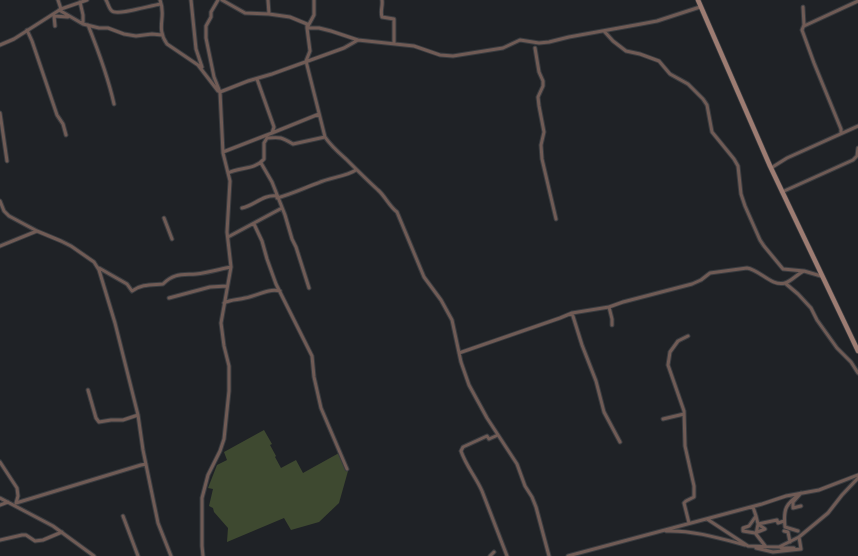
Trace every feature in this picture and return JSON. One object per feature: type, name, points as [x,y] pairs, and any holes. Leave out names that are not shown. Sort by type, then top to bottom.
[{"type":"street","points":[[58,0],[60,9],[70,17],[83,24],[99,28],[108,28],[124,34],[136,36],[152,34],[162,35]]},
{"type":"street","points":[[0,45],[14,39],[54,15],[60,9],[88,0]]},
{"type":"street","points":[[106,0],[111,11],[116,13],[128,12],[161,4]]},
{"type":"street","points":[[160,0],[162,15],[160,26],[162,35],[167,44],[198,65],[220,92]]},
{"type":"street","points":[[191,0],[196,49],[203,70]]},
{"type":"street","points":[[203,556],[202,498],[208,475],[220,451],[224,439],[229,391],[229,366],[221,326],[231,267],[228,237],[230,185],[223,152],[220,92],[214,77],[206,38],[206,26],[211,17],[211,12],[218,0]]},
{"type":"street","points":[[222,0],[245,13],[269,14],[296,18],[307,24],[310,51],[306,61],[325,137],[336,152],[380,191],[396,212],[424,277],[441,300],[452,320],[468,385],[487,418],[517,464],[525,486],[532,497],[536,506],[549,556]]},
{"type":"street","points":[[268,0],[269,14]]},
{"type":"street","points":[[307,28],[314,15],[314,0]]},
{"type":"street","points":[[382,0],[383,6],[380,12],[382,17],[394,20],[394,44]]},
{"type":"street","points":[[698,0],[771,168],[821,276],[858,351]]},
{"type":"street","points":[[80,2],[83,15],[83,24]]},
{"type":"street","points":[[804,26],[858,2]]},
{"type":"street","points":[[307,28],[319,28],[358,40],[414,46],[440,55],[453,56],[503,48],[520,40],[542,42],[657,21],[700,7]]},
{"type":"street","points":[[803,7],[804,26],[802,30],[841,129],[841,133]]},
{"type":"street","points":[[54,15],[70,17]]},
{"type":"street","points":[[54,15],[55,26]]},
{"type":"street","points":[[88,25],[95,42],[114,104]]},
{"type":"street","points":[[27,30],[57,115],[63,124],[66,136]]},
{"type":"street","points":[[604,31],[626,52],[640,54],[659,61],[670,74],[688,84],[703,99],[707,105],[713,134],[738,166],[741,194],[760,240],[783,269],[804,271],[821,276]]},
{"type":"street","points":[[220,92],[344,48],[358,40]]},
{"type":"street","points":[[535,48],[539,72],[543,81],[543,86],[538,97],[544,132],[542,159],[556,219]]},
{"type":"street","points":[[257,79],[274,127],[272,133]]},
{"type":"street","points":[[0,113],[7,162]]},
{"type":"street","points":[[223,152],[319,114]]},
{"type":"street","points":[[771,168],[787,158],[858,126]]},
{"type":"street","points":[[228,173],[236,169],[254,166],[261,163],[264,159],[264,146],[267,138],[286,139],[293,144],[325,137]]},
{"type":"street","points":[[782,192],[853,160],[857,156],[858,148]]},
{"type":"street","points":[[261,163],[272,182],[282,208],[309,288]]},
{"type":"street","points":[[242,208],[272,195],[277,197],[298,192],[319,182],[346,175],[356,170]]},
{"type":"street","points":[[0,201],[4,210],[9,216],[71,246],[94,262],[102,271],[127,284],[132,292],[138,287],[163,284],[169,278],[184,273],[196,274],[231,267]]},
{"type":"street","points":[[228,237],[282,208]]},
{"type":"street","points":[[164,218],[172,239]]},
{"type":"street","points":[[254,224],[262,241],[267,259],[280,291],[312,356],[314,377],[321,408],[347,469]]},
{"type":"street","points":[[0,246],[36,230]]},
{"type":"street","points":[[97,266],[116,323],[138,415],[158,523],[171,556]]},
{"type":"street","points":[[459,353],[560,318],[572,312],[609,307],[692,284],[701,280],[711,272],[748,268],[753,269],[776,283],[785,283],[804,271]]},
{"type":"street","points":[[785,283],[811,308],[817,320],[837,348],[851,362],[858,374]]},
{"type":"street","points":[[169,298],[210,287],[227,286]]},
{"type":"street","points":[[224,303],[272,290],[280,291]]},
{"type":"street","points":[[609,307],[612,325]]},
{"type":"street","points":[[572,312],[582,345],[596,380],[604,412],[620,442]]},
{"type":"street","points":[[688,336],[678,341],[670,352],[668,365],[684,414],[685,446],[695,488],[694,497],[684,503],[689,523]]},
{"type":"street","points":[[88,390],[96,418],[99,422],[123,420],[138,415]]},
{"type":"street","points":[[663,419],[684,414]]},
{"type":"street","points":[[498,435],[490,439],[487,436],[463,447],[461,451],[472,474],[478,481],[507,556]]},
{"type":"street","points":[[0,462],[17,488],[18,496],[15,504]]},
{"type":"street","points":[[15,504],[146,464]]},
{"type":"street","points":[[568,556],[753,507],[780,498],[819,490],[858,477]]},
{"type":"street","points":[[779,547],[799,537],[828,513],[858,477]]},
{"type":"street","points":[[801,493],[793,502],[792,508],[801,506]]},
{"type":"street","points":[[798,531],[785,528],[784,510],[789,502],[801,493]]},
{"type":"street","points":[[0,498],[15,504],[62,532],[94,556]]},
{"type":"street","points":[[0,505],[8,502]]},
{"type":"street","points":[[753,507],[758,524],[756,534],[766,547]]},
{"type":"street","points":[[123,516],[138,556]]},
{"type":"street","points":[[756,516],[749,526],[744,528],[743,531],[756,533],[765,529],[758,524]]},
{"type":"street","points":[[707,519],[748,546],[801,549]]},
{"type":"street","points":[[758,524],[777,520],[778,523],[784,520]]},
{"type":"street","points":[[660,531],[677,530],[773,552],[801,549]]},
{"type":"street","points":[[784,531],[788,532],[790,542]]},
{"type":"street","points":[[0,540],[26,535],[35,541],[43,540],[62,532]]},
{"type":"street","points":[[799,537],[801,549]]},
{"type":"street","points":[[490,556],[494,552]]},
{"type":"green space","points":[[264,430],[272,444],[270,445],[281,468],[296,460],[303,473],[339,453],[348,471],[339,503],[319,522],[291,530],[284,518],[227,542],[228,528],[214,512],[213,508],[209,506],[213,489],[208,488],[217,465],[227,460],[224,452]]}]
